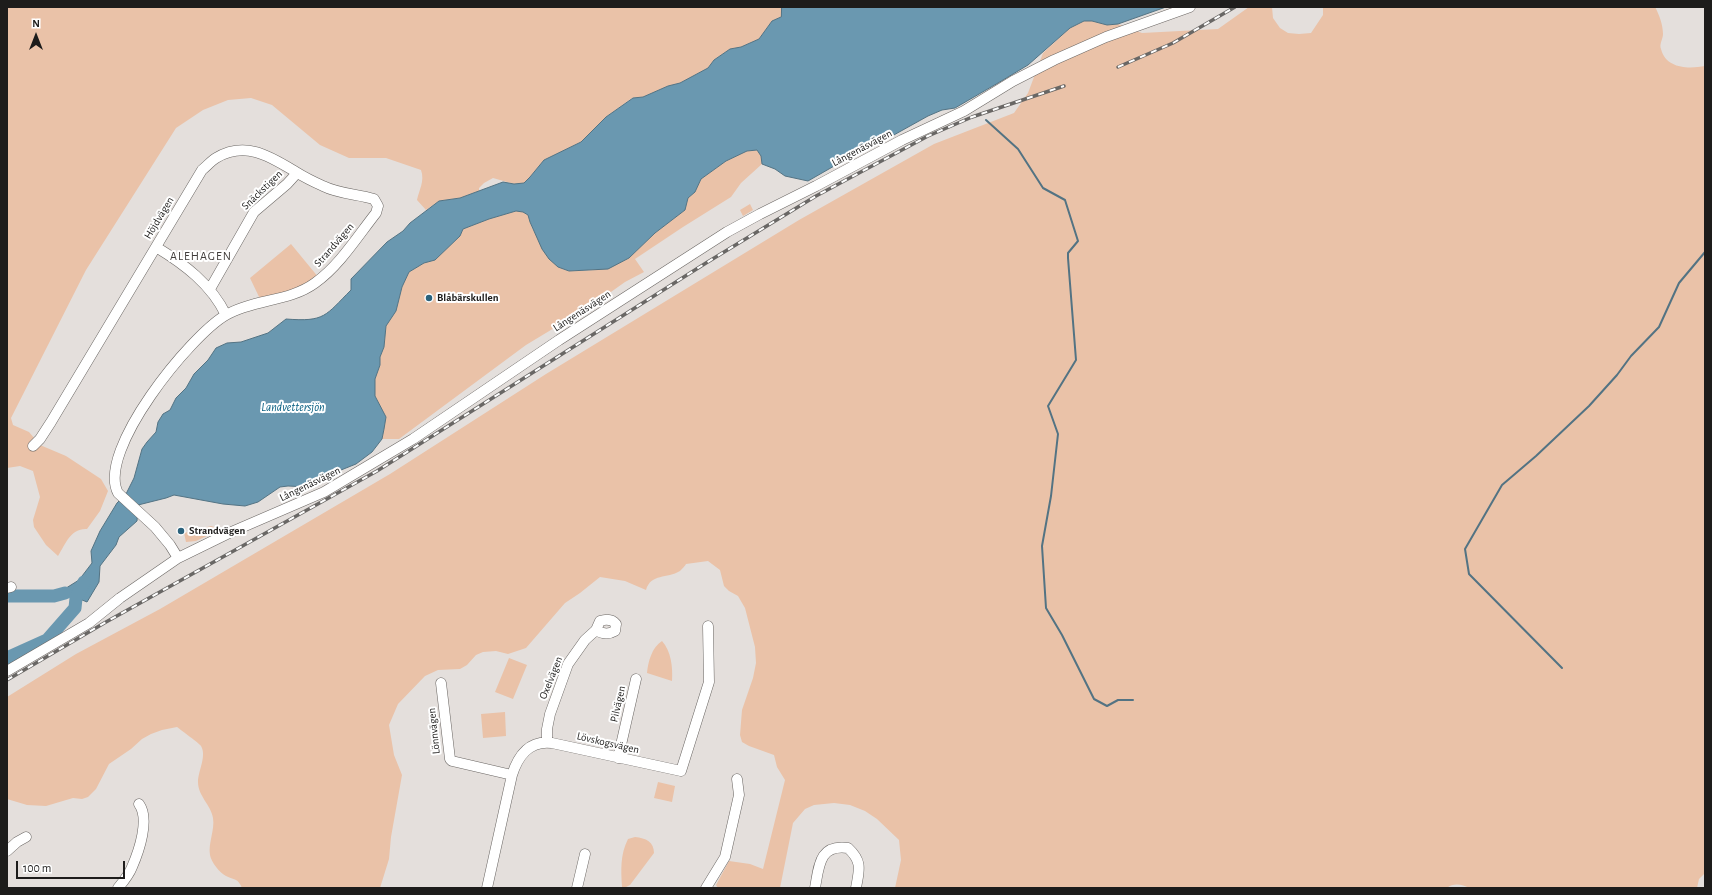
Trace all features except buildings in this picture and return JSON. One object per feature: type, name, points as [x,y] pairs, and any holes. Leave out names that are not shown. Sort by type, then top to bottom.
[{"type":"street","name":"Långenäsvägen","points":[[7,671],[89,623],[126,593],[178,558],[301,503],[346,479],[413,439],[528,360],[727,232],[902,140],[964,111],[1013,81],[1054,60],[1106,37],[1190,7]]},
{"type":"street","name":"Höjdvägen","points":[[33,446],[40,439],[51,422],[202,170],[216,158],[232,153],[250,150],[267,155],[297,173],[331,189],[374,199],[378,206]]},
{"type":"street","name":"Snäckstigen","points":[[210,289],[254,212],[287,184],[297,173]]},
{"type":"street","name":"Strandvägen","points":[[178,558],[165,538],[122,497],[115,487],[114,481],[117,460],[134,422],[177,360],[205,331],[226,315],[240,309],[289,295],[313,284],[335,265],[376,213],[378,206]]},
{"type":"street","points":[[156,246],[173,257],[210,289],[220,301],[226,315]]},
{"type":"street","name":"Lövskogsvägen","points":[[547,742],[681,772],[709,682],[708,626]]},
{"type":"street","name":"Oxelvägen","points":[[547,742],[546,729],[550,714],[568,664],[585,640],[596,630]]},
{"type":"street","name":"Pilvägen","points":[[618,758],[636,678]]},
{"type":"street","name":"Lönnvägen","points":[[442,683],[450,759],[452,761],[512,775]]},
{"type":"street","points":[[487,888],[516,761],[522,754],[535,745],[547,742]]},
{"type":"street","points":[[706,888],[725,857],[739,795],[737,779]]},
{"type":"street","points":[[118,888],[132,868],[142,832],[144,813],[139,804]]},
{"type":"street","points":[[7,851],[17,842],[26,838]]},
{"type":"street","points":[[815,888],[822,858],[830,849],[841,847],[848,848],[858,859],[859,869],[856,888]]},
{"type":"street","points":[[577,888],[585,854]]},
{"type":"shaded area","points":[[7,7],[782,7],[781,17],[772,21],[759,39],[741,47],[730,49],[714,60],[708,68],[680,83],[668,86],[643,97],[632,98],[606,117],[581,142],[544,160],[524,183],[514,184],[493,178],[484,183],[479,188],[479,191],[460,198],[439,201],[426,210],[417,200],[422,182],[421,170],[386,158],[349,158],[320,145],[272,105],[251,98],[228,100],[203,110],[176,128],[86,270],[11,418],[13,425],[29,432],[40,445],[66,456],[101,479],[108,491],[100,511],[87,529],[81,529],[73,534],[66,541],[58,556],[46,545],[34,527],[33,520],[40,497],[33,471],[20,466],[7,468]]},
{"type":"shaded area","points":[[1249,7],[1272,7],[1273,18],[1280,28],[1288,33],[1299,34],[1311,33],[1323,15],[1323,7],[1655,7],[1663,31],[1661,47],[1664,56],[1668,61],[1685,67],[1705,66],[1705,873],[1699,879],[1697,888],[1469,888],[1452,885],[1447,888],[895,888],[901,860],[899,840],[877,819],[865,811],[850,805],[834,803],[814,805],[805,809],[793,823],[780,888],[718,888],[716,885],[729,861],[750,864],[763,869],[785,780],[777,767],[774,755],[742,742],[740,735],[742,710],[753,678],[756,663],[755,647],[745,608],[738,596],[724,586],[720,570],[708,561],[686,564],[680,571],[652,581],[646,590],[625,581],[600,577],[565,603],[526,648],[508,654],[496,651],[483,652],[476,655],[467,665],[460,669],[438,670],[425,676],[398,704],[389,725],[394,755],[402,775],[391,837],[389,859],[380,888],[242,888],[236,880],[224,875],[214,864],[210,855],[213,818],[210,809],[200,792],[198,782],[203,759],[203,750],[200,744],[177,727],[151,734],[109,764],[96,789],[88,797],[82,799],[73,798],[46,806],[27,805],[7,799],[7,697],[76,654],[160,609],[390,474],[546,374],[799,220],[934,144],[1014,113],[1028,93],[1043,53],[1070,28],[1084,21],[1092,21],[1107,25],[1118,24],[1142,33],[1218,29]]},
{"type":"shaded area","points":[[757,150],[761,156],[762,164],[741,183],[731,197],[635,259],[644,272],[625,282],[594,304],[526,345],[399,439],[382,439],[386,417],[375,396],[375,379],[384,347],[386,326],[396,311],[402,287],[409,272],[424,263],[435,259],[460,236],[463,229],[489,219],[516,211],[523,211],[528,215],[532,228],[558,267],[569,271],[593,270],[629,258],[655,233],[685,210],[688,198],[695,192],[701,179],[726,161],[747,151]]},
{"type":"shaded area","points":[[750,204],[753,210],[743,216],[740,210]]},
{"type":"shaded area","points":[[291,244],[319,278],[299,291],[261,301],[250,278]]},
{"type":"shaded area","points":[[211,526],[220,530],[196,541],[186,542],[184,533]]},
{"type":"shaded area","points":[[662,641],[668,650],[671,660],[672,681],[647,673],[648,664],[653,651]]},
{"type":"shaded area","points":[[509,658],[527,665],[513,699],[495,692]]},
{"type":"shaded area","points":[[505,712],[506,736],[483,738],[481,714]]},
{"type":"shaded area","points":[[658,782],[675,786],[672,802],[654,798]]},
{"type":"shaded area","points":[[635,837],[643,838],[649,841],[653,846],[654,853],[630,885],[624,888],[622,887],[621,875],[625,845],[628,839]]},
{"type":"water","name":"Landvettersjön","points":[[782,7],[1166,7],[1118,24],[1107,25],[1092,21],[1084,21],[1070,28],[1028,65],[955,108],[942,110],[928,116],[874,146],[862,150],[808,181],[785,176],[775,169],[762,164],[761,156],[757,150],[747,151],[726,161],[701,179],[695,192],[688,198],[685,210],[655,233],[629,258],[608,269],[569,271],[558,267],[549,259],[542,249],[528,215],[523,212],[516,211],[463,229],[460,236],[435,260],[424,263],[409,272],[402,287],[396,311],[386,326],[384,347],[375,379],[375,396],[386,417],[382,439],[372,452],[356,464],[331,474],[308,487],[280,487],[258,502],[245,506],[223,504],[174,495],[138,505],[137,521],[119,537],[116,545],[100,566],[99,582],[87,602],[65,593],[63,590],[79,580],[92,563],[91,551],[100,531],[117,503],[126,494],[134,478],[142,449],[156,432],[158,422],[163,414],[170,410],[176,398],[186,388],[194,374],[208,360],[216,348],[227,343],[241,342],[268,333],[286,319],[309,319],[317,318],[323,315],[335,306],[351,290],[351,279],[387,242],[403,231],[410,223],[439,201],[460,198],[503,182],[514,184],[524,183],[544,160],[581,142],[606,117],[633,98],[643,97],[668,86],[680,83],[708,68],[714,60],[730,49],[741,47],[759,39],[772,21],[781,17]]},
{"type":"waterway","points":[[986,120],[1018,149],[1043,188],[1065,200],[1078,241],[1068,253],[1076,360],[1048,406],[1058,434],[1051,496],[1042,546],[1046,608],[1062,635],[1094,699],[1107,706],[1118,700],[1133,700]]},
{"type":"waterway","points":[[1562,668],[1469,574],[1465,549],[1502,485],[1536,456],[1589,406],[1617,375],[1631,356],[1659,327],[1679,283],[1705,252]]},
{"type":"waterway","points":[[7,658],[47,640],[75,608],[76,598],[84,582]]},
{"type":"waterway","points":[[7,596],[54,596],[65,593]]},
{"type":"railway","points":[[1118,67],[1173,43],[1235,7]]},
{"type":"railway","points":[[7,680],[106,622],[377,471],[706,263],[816,196],[928,136],[972,117],[1064,86]]},
{"type":"place","name":"Blåbärskullen","points":[[429,298]]},
{"type":"place","name":"Strandvägen","points":[[181,531]]},
{"type":"district","name":"ALEHAGEN","points":[[201,256]]}]
